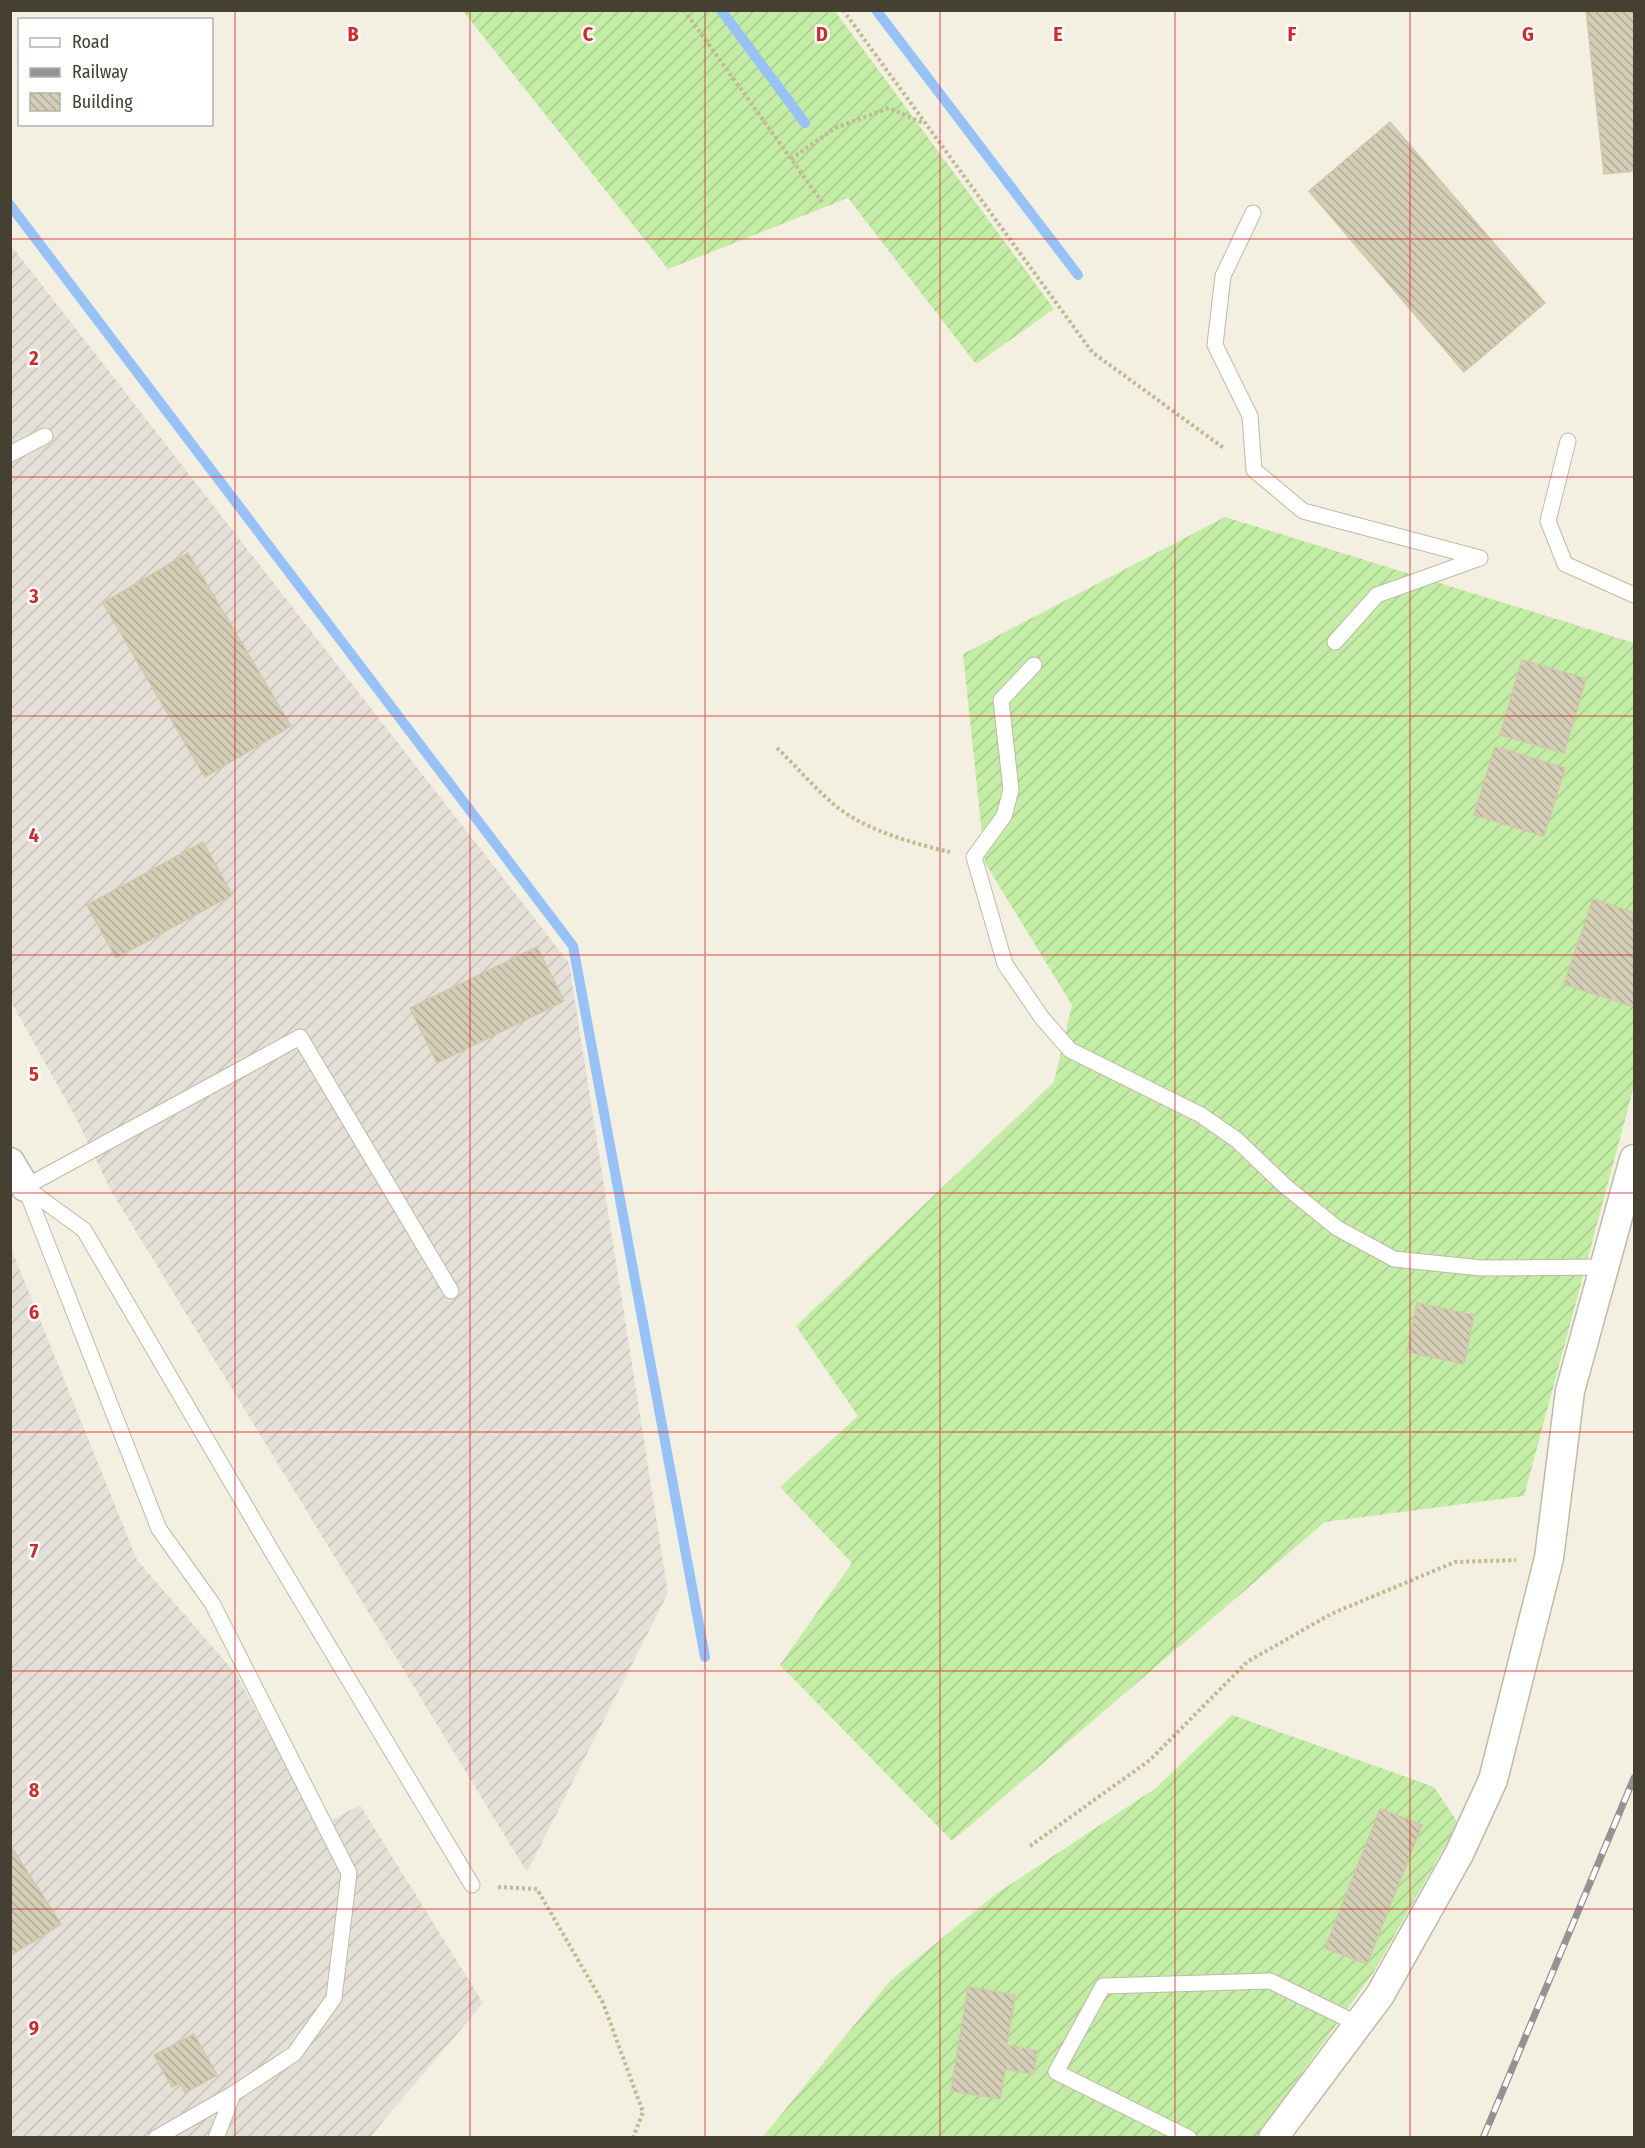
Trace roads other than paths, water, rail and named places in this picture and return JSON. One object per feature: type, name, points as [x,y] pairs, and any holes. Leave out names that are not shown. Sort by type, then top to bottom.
[{"type":"street","points":[[1273,2138],[1380,1995],[1459,1854],[1493,1780],[1549,1558],[1570,1391],[1635,1159]]},
{"type":"street","points":[[10,1162],[25,1187]]},
{"type":"lane","points":[[1253,213],[1223,276],[1215,345],[1250,416],[1254,470],[1303,511],[1480,558],[1377,596],[1335,642]]},
{"type":"lane","points":[[10,454],[45,436]]},
{"type":"lane","points":[[1568,441],[1548,521],[1565,564],[1635,595]]},
{"type":"lane","points":[[1034,665],[1001,700],[1011,790],[1004,816],[974,857],[1005,964],[1042,1018],[1070,1050],[1201,1115],[1237,1140],[1285,1186],[1337,1228],[1394,1259],[1481,1268],[1605,1266]]},
{"type":"lane","points":[[25,1187],[300,1037],[451,1291]]},
{"type":"lane","points":[[25,1187],[84,1230],[274,1556],[472,1886]]},
{"type":"lane","points":[[25,1187],[159,1529],[212,1603],[349,1873],[334,1998],[294,2054],[233,2094],[156,2138]]},
{"type":"lane","points":[[1189,2138],[1056,2072],[1103,1986],[1270,1981],[1358,2024]]},
{"type":"lane","points":[[216,2138],[233,2094]]},
{"type":"waterway","points":[[721,10],[805,123]]},
{"type":"waterway","points":[[876,10],[1078,275]]},
{"type":"waterway","points":[[10,205],[573,946],[705,1657]]},
{"type":"railway","points":[[1483,2138],[1634,1778]]}]
